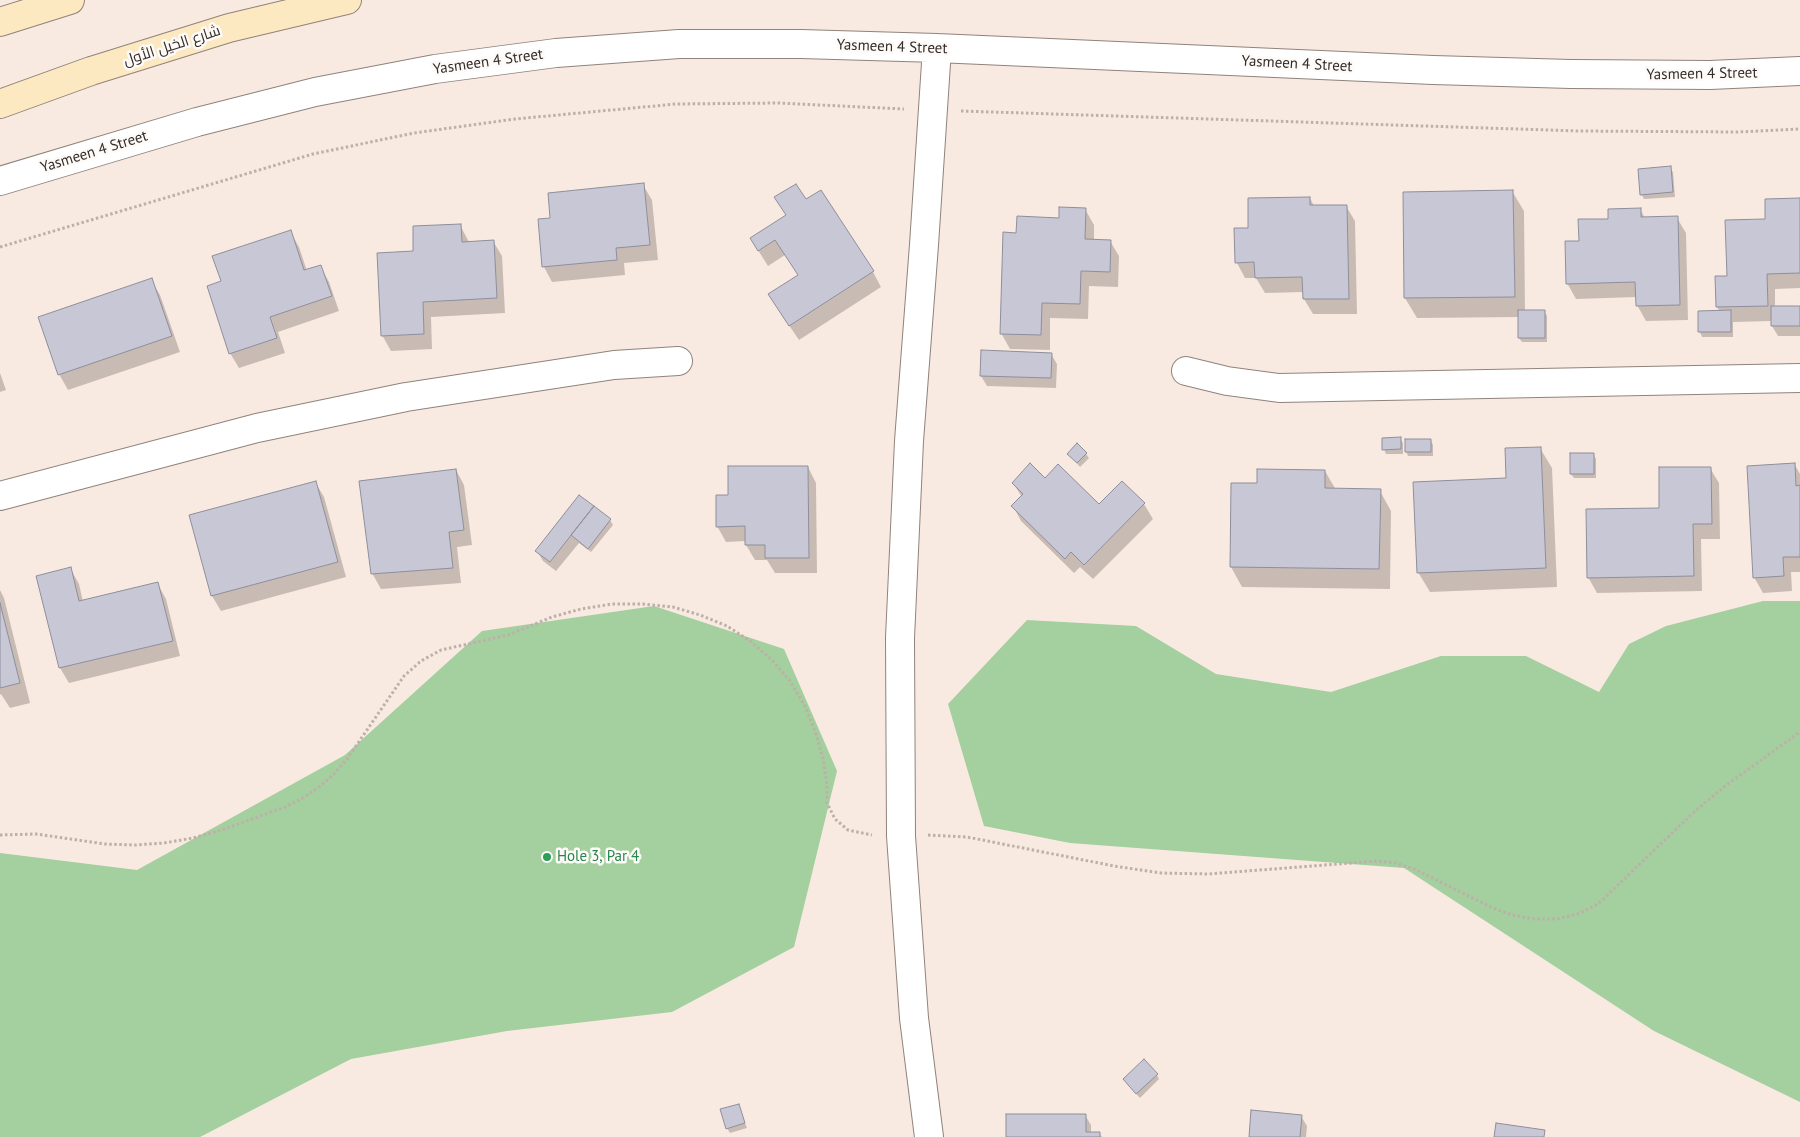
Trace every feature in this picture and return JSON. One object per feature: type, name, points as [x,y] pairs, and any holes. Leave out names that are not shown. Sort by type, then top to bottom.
[{"type":"main road","points":[[0,22],[70,0]]},
{"type":"main road","name":"شارع الخيل الأول","points":[[0,104],[91,71],[229,28],[347,0]]},
{"type":"street","name":"Yasmeen 4 Street","points":[[0,181],[52,164],[206,120],[315,92],[436,69],[556,53],[679,44],[801,44],[937,48],[1541,74],[1710,75],[1800,71]]},
{"type":"street","points":[[929,1137],[914,1018],[902,836],[900,638],[908,441],[924,245],[937,48]]},
{"type":"street","points":[[0,496],[257,428],[406,397],[614,365],[678,361]]},
{"type":"street","points":[[1186,371],[1226,381],[1279,388],[1800,378]]},
{"type":"path","points":[[0,247],[313,154],[414,133],[515,119],[676,104],[778,103],[933,110],[1559,130],[1738,132],[1800,129]]},
{"type":"green space","points":[[1763,601],[1800,601],[1800,1102],[1654,1031],[1404,868],[1070,843],[984,826],[948,704],[1027,620],[1136,626],[1216,674],[1331,692],[1441,656],[1526,656],[1599,692],[1629,644],[1666,626]]},
{"type":"green space","points":[[654,606],[784,649],[837,771],[794,947],[672,1012],[507,1031],[351,1059],[200,1137],[0,1137],[0,853],[137,870],[345,755],[482,631]]},
{"type":"building","points":[[1671,166],[1673,192],[1640,195],[1638,169]]},
{"type":"building","points":[[644,183],[650,245],[616,248],[617,260],[542,267],[538,219],[550,218],[548,193]]},
{"type":"building","points":[[796,184],[806,199],[821,190],[874,271],[789,326],[768,294],[798,275],[775,240],[758,251],[750,238],[786,215],[774,197]]},
{"type":"building","points":[[1513,190],[1515,297],[1404,298],[1403,192]]},
{"type":"building","points":[[1310,197],[1310,205],[1347,205],[1349,299],[1303,299],[1302,277],[1255,278],[1254,262],[1235,263],[1234,228],[1248,228],[1248,198]]},
{"type":"building","points":[[1800,198],[1800,273],[1767,274],[1768,306],[1716,307],[1715,276],[1727,276],[1725,220],[1765,219],[1765,199]]},
{"type":"building","points":[[1059,207],[1086,208],[1085,239],[1111,240],[1110,272],[1081,271],[1080,304],[1042,303],[1041,335],[1000,334],[1003,232],[1016,233],[1017,216],[1059,218]]},
{"type":"building","points":[[1641,208],[1641,217],[1678,216],[1680,305],[1636,306],[1635,282],[1566,284],[1565,241],[1579,241],[1578,219],[1608,219],[1608,209]]},
{"type":"building","points":[[461,224],[462,242],[494,240],[497,298],[423,302],[424,334],[381,336],[377,253],[413,251],[413,226]]},
{"type":"building","points":[[291,230],[304,270],[321,265],[332,296],[270,317],[277,338],[229,354],[207,286],[221,281],[212,256]]},
{"type":"building","points":[[152,278],[172,336],[58,375],[38,317]]},
{"type":"building","points":[[1771,306],[1800,306],[1800,326],[1771,326]]},
{"type":"building","points":[[1518,310],[1545,310],[1545,338],[1518,338]]},
{"type":"building","points":[[1731,310],[1731,332],[1698,332],[1698,311]]},
{"type":"building","points":[[981,350],[1052,353],[1051,378],[980,376]]},
{"type":"building","points":[[1401,437],[1401,449],[1382,450],[1382,438]]},
{"type":"building","points":[[1405,439],[1431,439],[1431,452],[1405,452]]},
{"type":"building","points":[[1077,443],[1087,453],[1077,463],[1067,454]]},
{"type":"building","points":[[1541,447],[1546,568],[1417,573],[1413,482],[1506,478],[1505,448]]},
{"type":"building","points":[[1570,453],[1594,453],[1594,474],[1570,474]]},
{"type":"building","points":[[1030,463],[1045,478],[1058,464],[1099,504],[1122,481],[1145,503],[1084,565],[1071,552],[1065,559],[1011,506],[1023,494],[1012,483]]},
{"type":"building","points":[[1795,463],[1796,486],[1800,485],[1800,557],[1783,557],[1784,576],[1753,578],[1747,466]]},
{"type":"building","points":[[728,466],[808,466],[809,558],[765,558],[765,545],[745,545],[745,526],[716,527],[716,495],[728,495]]},
{"type":"building","points":[[1659,467],[1711,467],[1712,524],[1693,524],[1694,576],[1587,578],[1586,509],[1659,508]]},
{"type":"building","points":[[456,469],[464,530],[449,532],[453,568],[371,574],[359,481]]},
{"type":"building","points":[[1257,469],[1325,470],[1325,488],[1381,489],[1379,569],[1230,567],[1231,483],[1257,483]]},
{"type":"building","points":[[316,481],[338,562],[211,596],[189,515]]},
{"type":"building","points":[[579,495],[594,506],[550,562],[535,551]]},
{"type":"building","points":[[594,506],[611,519],[588,549],[571,535]]},
{"type":"building","points":[[71,567],[79,601],[158,582],[173,641],[59,668],[36,576]]},
{"type":"building","points":[[0,603],[20,683],[0,688]]},
{"type":"building","points":[[1144,1059],[1158,1074],[1136,1094],[1123,1079]]},
{"type":"building","points":[[739,1104],[745,1123],[726,1129],[720,1109]]},
{"type":"building","points":[[1251,1110],[1302,1115],[1300,1137],[1249,1137]]},
{"type":"building","points":[[1006,1114],[1086,1114],[1086,1132],[1100,1132],[1100,1137],[1006,1137]]},
{"type":"building","points":[[1496,1123],[1545,1130],[1544,1137],[1494,1137]]},
{"type":"place","name":"Hole 3, Par 4","points":[[547,857]]}]
